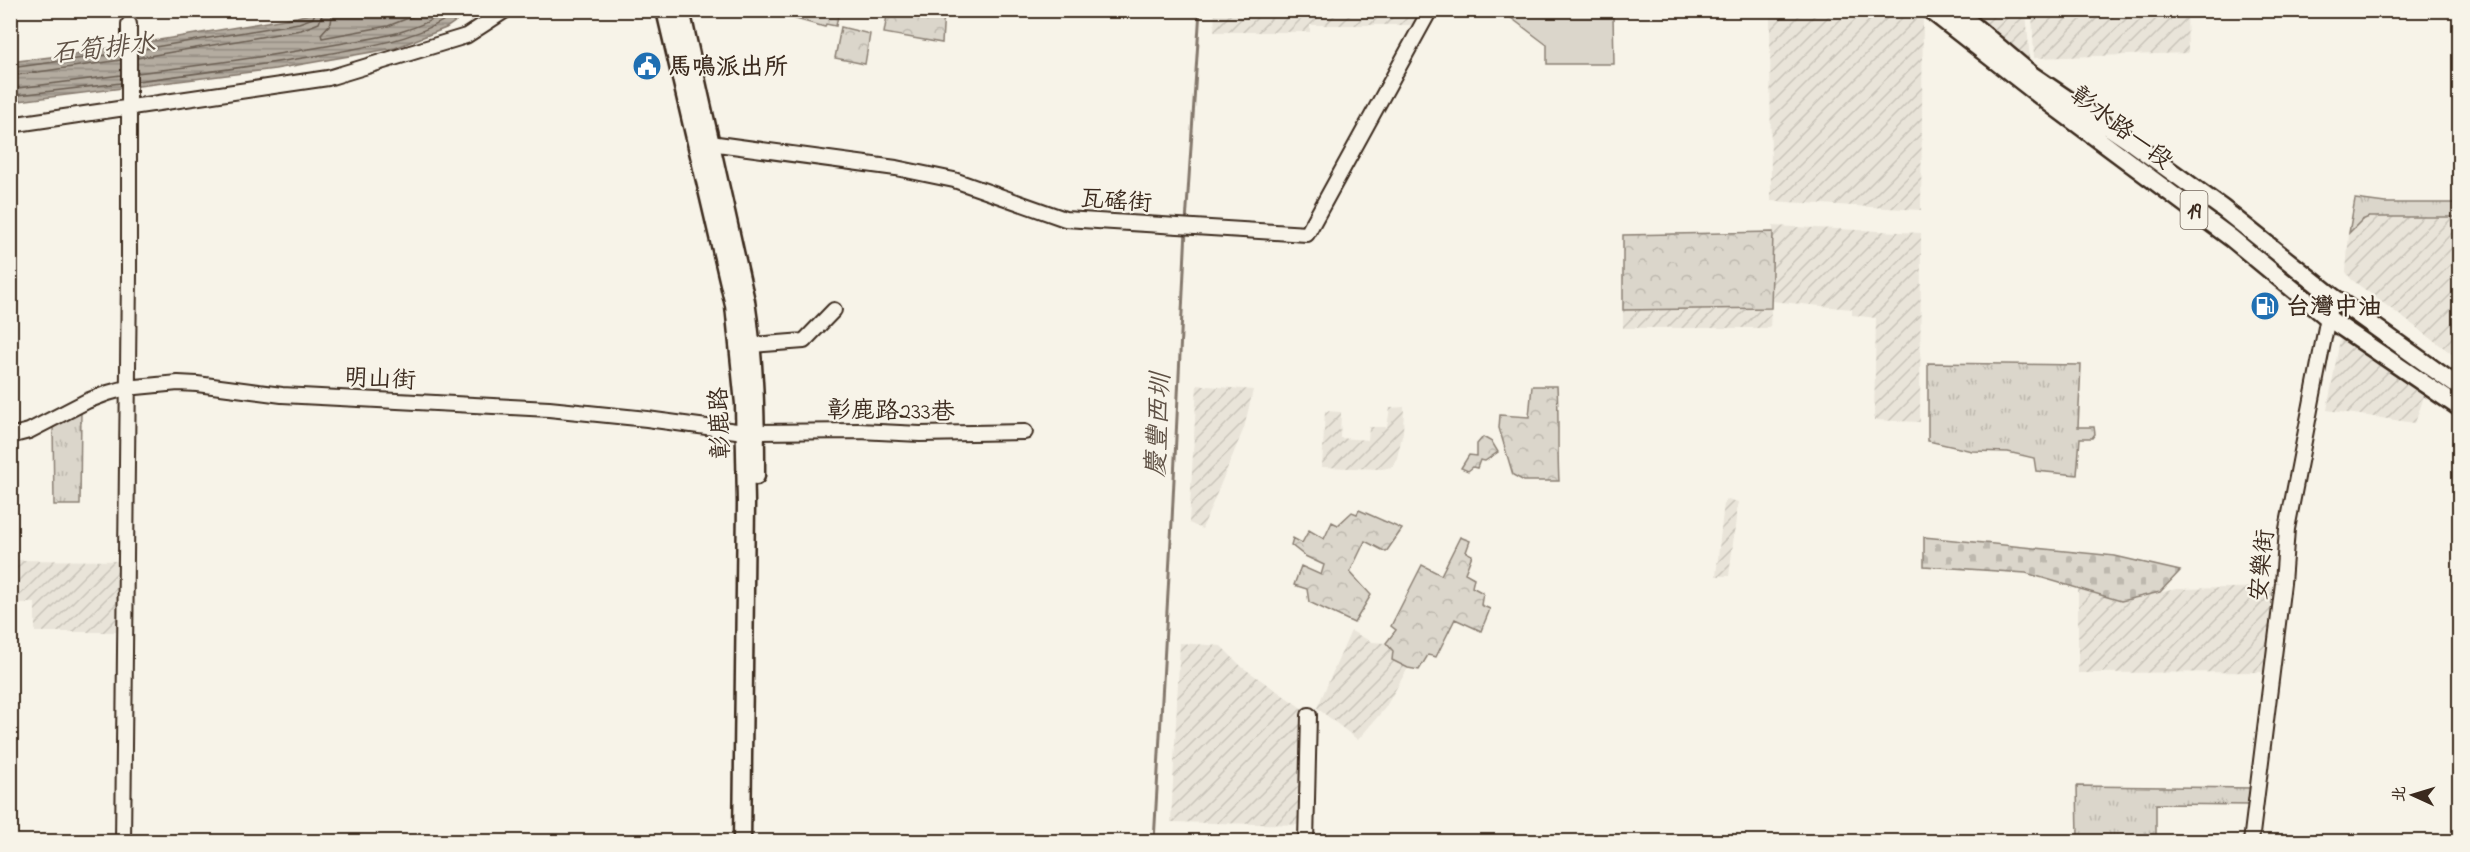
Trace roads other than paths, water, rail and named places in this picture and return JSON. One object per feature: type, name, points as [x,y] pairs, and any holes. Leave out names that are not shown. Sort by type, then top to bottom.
[{"type":"main road","name":"彰鹿路","points":[[665,10],[690,117],[752,345],[746,514],[748,817],[753,842]]},
{"type":"main road","name":"彰鹿路","points":[[681,10],[710,143],[740,303],[744,404],[750,432]]},
{"type":"main road","name":"彰水路一段","points":[[1930,10],[2048,102],[2231,238],[2328,318],[2460,408]]},
{"type":"main road","name":"彰水路一段","points":[[1955,10],[2032,75],[2222,208],[2332,296],[2460,388]]},
{"type":"main road","name":"彰鹿路","points":[[742,842],[748,817]]},
{"type":"street","points":[[10,125],[328,78],[466,36],[506,10]]},
{"type":"street","name":"瓦磘街","points":[[710,143],[896,168],[954,180],[1065,219],[1307,234],[1430,10]]},
{"type":"street","points":[[123,842],[129,273],[129,24]]},
{"type":"street","points":[[690,117],[710,143]]},
{"type":"street","name":"安樂街","points":[[2251,842],[2283,583],[2287,530],[2332,296]]},
{"type":"street","points":[[752,345],[804,341],[834,310]]},
{"type":"street","name":"明山街","points":[[10,436],[29,431],[87,401],[126,388],[197,384],[282,395],[549,409],[750,432]]},
{"type":"street","name":"彰鹿路233巷","points":[[750,432],[859,431],[920,434],[1025,432]]},
{"type":"street","points":[[1306,842],[1309,715]]},
{"type":"water","points":[[320,11],[470,11],[446,28],[395,48],[275,69],[11,102],[10,62],[75,54],[297,17]]},
{"type":"waterway","name":"慶豐西圳","points":[[1186,223],[1200,10]]},
{"type":"waterway","name":"慶豐西圳","points":[[1154,842],[1186,229]]},
{"type":"place","name":"馬鳴派出所","points":[[647,66]]},
{"type":"place","name":"台灣中油","points":[[2265,306]]},
{"type":"water label","name":"石筍排水","points":[[103,47]]}]
